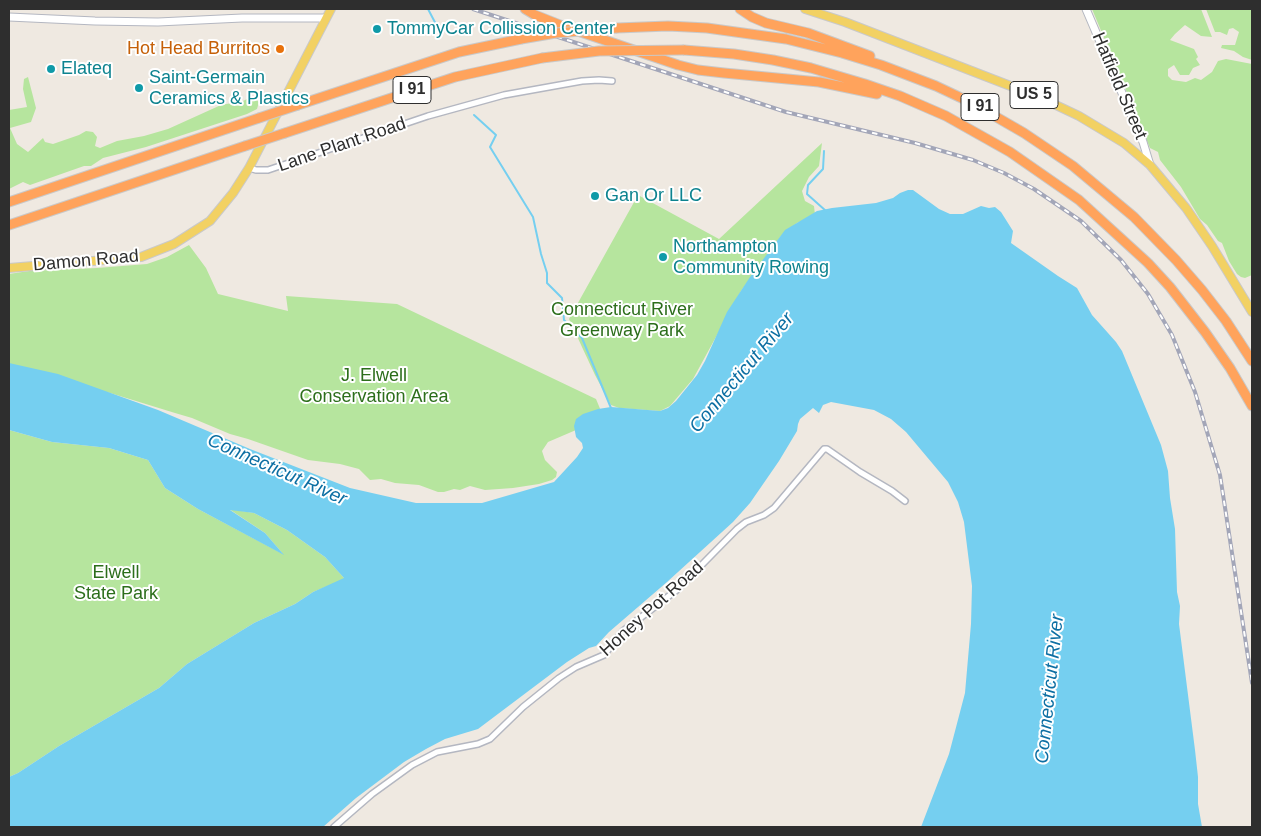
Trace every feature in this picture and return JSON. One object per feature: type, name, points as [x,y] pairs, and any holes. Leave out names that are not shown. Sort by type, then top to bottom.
[{"type":"highway","points":[[525,9],[560,25],[698,70],[819,82],[879,94],[933,115],[1001,147]]},
{"type":"highway","points":[[740,9],[766,23],[808,33],[854,49],[918,78]]},
{"type":"highway","name":"I 91","points":[[9,202],[459,52],[556,33],[617,28],[688,27],[727,30],[766,36],[881,64],[954,94],[1007,122],[1073,166],[1105,190],[1134,217],[1176,260],[1226,321],[1252,361]]},
{"type":"highway","name":"I 91","points":[[9,225],[455,77],[542,58],[599,51],[684,50],[725,53],[773,60],[882,90],[931,109],[1001,147],[1042,173],[1079,200],[1148,263],[1205,332],[1230,368],[1252,406]]},
{"type":"main road","name":"Damon Road","points":[[9,268],[133,258],[162,250],[190,235],[210,221],[233,193],[249,168],[331,9]]},
{"type":"main road","name":"US 5","points":[[805,9],[845,22],[1060,106],[1101,127],[1150,165],[1186,208],[1212,246],[1252,312]]},
{"type":"street","name":"Hatfield Street","points":[[1086,9],[1143,142],[1150,165]]},
{"type":"street","points":[[9,17],[158,22],[242,18],[326,18]]},
{"type":"street","name":"Lane Plant Road","points":[[249,168],[268,170],[428,116],[504,94],[582,82],[612,81]]},
{"type":"street","name":"Honey Pot Road","points":[[334,827],[372,794],[404,770],[437,752],[478,744],[492,738],[523,707],[559,678],[576,667],[604,654],[623,631],[678,590],[737,529],[746,522],[764,515],[774,508],[824,449],[827,449],[905,501]]},
{"type":"green space","points":[[1092,9],[1201,9],[1212,37],[1201,36],[1185,25],[1175,34],[1170,40],[1194,49],[1198,57],[1196,59],[1200,65],[1193,68],[1189,75],[1180,75],[1174,65],[1168,69],[1168,76],[1172,80],[1186,82],[1195,78],[1201,80],[1212,72],[1218,61],[1226,59],[1252,64],[1252,275],[1245,278],[1237,274],[1229,261],[1222,243],[1218,241],[1207,225],[1200,219],[1181,187],[1160,160],[1158,152],[1150,148]]},
{"type":"green space","points":[[1206,9],[1252,9],[1252,60],[1234,51],[1221,48],[1222,45],[1235,45],[1239,32],[1233,28],[1229,29],[1227,35],[1215,32]]},
{"type":"green space","points":[[28,77],[36,108],[31,122],[10,128],[17,144],[28,152],[43,138],[45,142],[53,144],[86,131],[93,132],[97,137],[95,146],[100,148],[117,141],[168,129],[221,105],[247,99],[255,99],[259,102],[257,109],[247,114],[146,147],[103,158],[91,166],[84,166],[30,185],[23,182],[9,189],[9,110],[27,107],[23,89],[24,79]]},
{"type":"green space","name":"Connecticut River Greenway Park","points":[[822,143],[819,166],[809,177],[802,191],[805,201],[814,206],[815,215],[797,223],[781,236],[741,291],[693,379],[670,406],[660,411],[619,408],[611,405],[569,319],[638,195],[719,239]]},
{"type":"green space","name":"J. Elwell Conservation Area","points":[[189,245],[206,268],[218,294],[288,311],[286,296],[397,304],[596,399],[606,423],[576,430],[548,442],[542,451],[545,460],[557,472],[556,477],[552,480],[513,488],[485,490],[470,486],[460,490],[454,489],[438,492],[419,485],[395,483],[381,479],[370,480],[359,469],[340,464],[308,460],[230,434],[192,418],[110,393],[9,370],[9,274],[29,271],[147,264],[167,257]]},
{"type":"green space","name":"Elwell State Park","points":[[9,430],[52,442],[109,448],[148,460],[165,488],[198,509],[283,554],[265,533],[229,509],[254,513],[287,530],[325,557],[345,579],[313,592],[295,604],[254,623],[187,664],[159,688],[9,777]]},
{"type":"water","name":"Connecticut River","points":[[908,190],[913,190],[939,209],[950,214],[963,214],[981,206],[995,207],[1001,212],[1013,231],[1011,243],[1077,288],[1092,315],[1122,351],[1161,445],[1168,471],[1175,529],[1177,592],[1180,606],[1179,624],[1195,750],[1198,804],[1202,827],[921,827],[949,754],[965,693],[972,586],[964,522],[958,502],[948,482],[906,432],[891,419],[874,410],[831,402],[823,405],[819,413],[813,408],[800,419],[797,431],[779,461],[750,503],[733,522],[609,632],[596,646],[589,648],[567,662],[478,729],[445,739],[404,762],[356,798],[323,827],[9,827],[9,777],[159,688],[187,664],[254,623],[344,578],[325,557],[287,530],[254,513],[230,510],[265,533],[284,555],[198,509],[165,488],[148,460],[109,448],[52,442],[9,430],[9,363],[58,374],[158,410],[250,449],[350,488],[416,503],[482,503],[554,482],[583,448],[582,443],[576,437],[574,426],[576,419],[583,414],[611,407],[660,411],[668,408],[676,401],[697,375],[727,312],[785,230],[817,211],[876,203],[893,198]]},
{"type":"waterway","points":[[428,9],[439,30]]},
{"type":"waterway","points":[[474,115],[496,135],[490,147],[533,217],[547,273],[547,283],[562,298],[564,320],[582,338],[611,408]]},
{"type":"waterway","points":[[824,151],[823,169],[808,185],[807,194],[826,211]]},
{"type":"railway","points":[[473,9],[786,112],[915,143],[973,160],[1004,173],[1034,189],[1081,221],[1121,260],[1148,294],[1172,335],[1195,392],[1220,475],[1252,683]]},
{"type":"place","name":"TommyCar Collission Center","points":[[377,29]]},
{"type":"place","name":"Hot Head Burritos","points":[[280,49]]},
{"type":"place","name":"Elateq","points":[[51,69]]},
{"type":"place","name":"Saint-Germain Ceramics & Plastics","points":[[139,88]]},
{"type":"place","name":"Gan Or LLC","points":[[595,196]]},
{"type":"place","name":"Northampton Community Rowing","points":[[663,257]]}]
